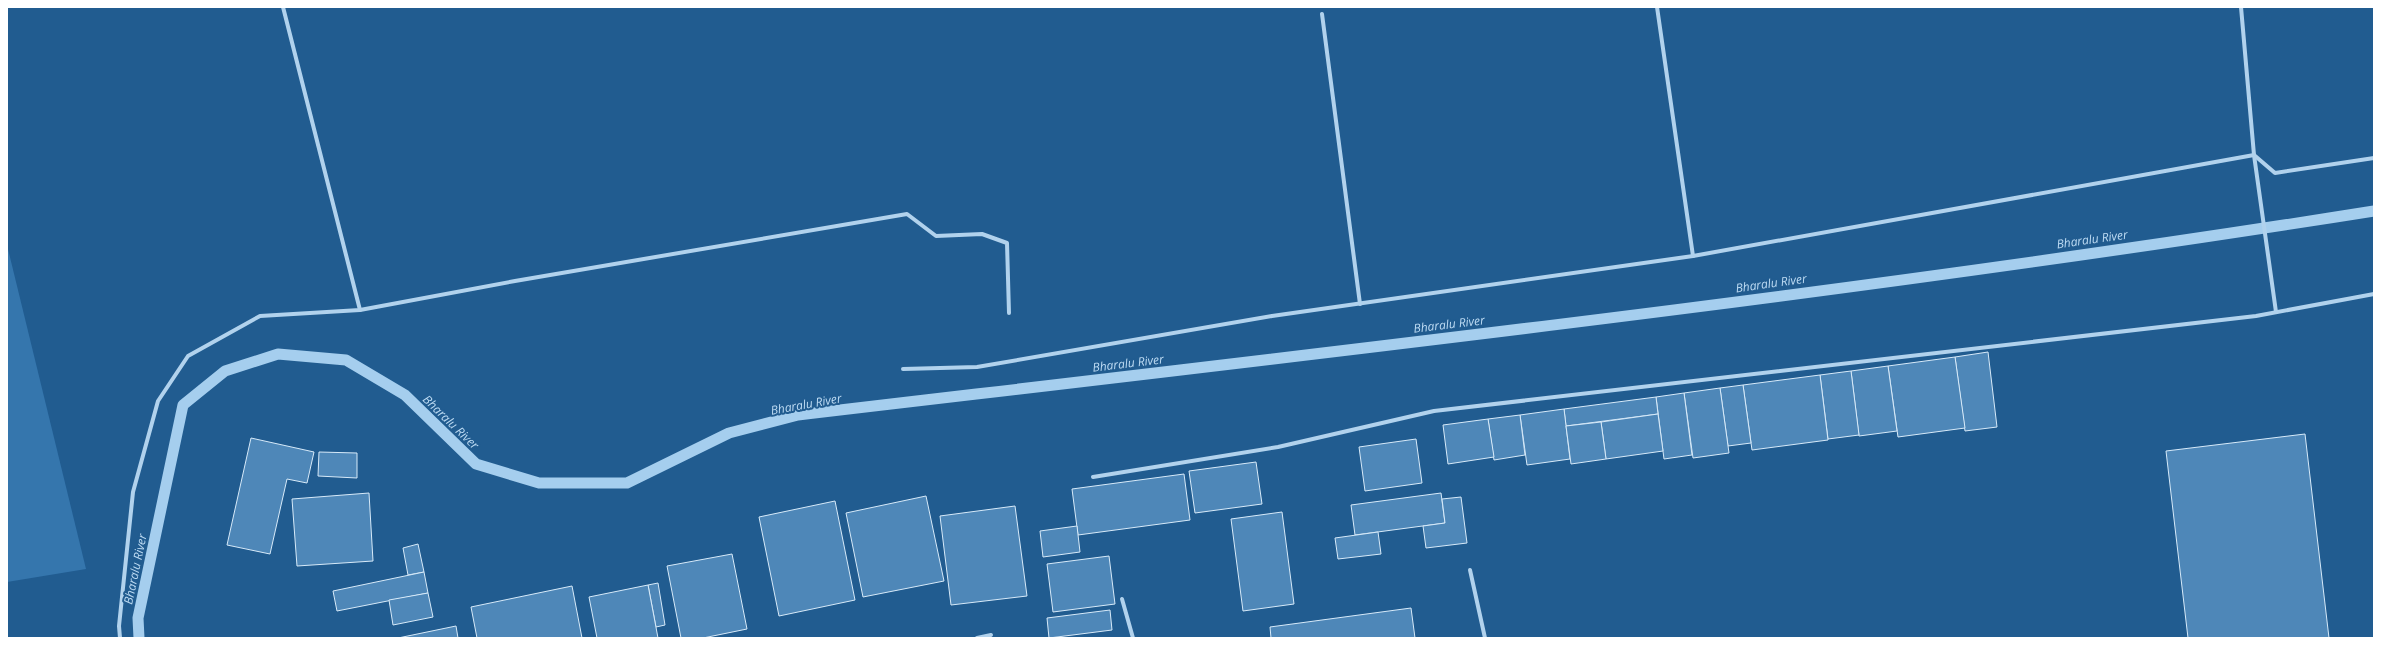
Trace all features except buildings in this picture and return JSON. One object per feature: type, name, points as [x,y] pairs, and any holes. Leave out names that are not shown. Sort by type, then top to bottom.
[{"type":"street","points":[[283,7],[360,310]]},
{"type":"street","points":[[1657,7],[1693,256]]},
{"type":"street","points":[[2241,7],[2254,155],[2276,312]]},
{"type":"street","points":[[1322,14],[1360,304]]},
{"type":"street","points":[[903,369],[977,367],[1272,316],[1693,256],[2254,155]]},
{"type":"street","points":[[2254,155],[2275,173],[2374,158]]},
{"type":"street","points":[[120,638],[119,626],[134,492],[158,401],[188,356],[260,316],[360,310],[515,281],[907,214],[936,236],[982,234],[1007,243],[1009,313]]},
{"type":"street","points":[[1093,477],[1278,447],[1434,411],[2276,312],[2374,294]]},
{"type":"street","points":[[1470,570],[1486,638]]},
{"type":"street","points":[[1122,599],[1133,638]]},
{"type":"street","points":[[977,638],[991,635]]},
{"type":"shaded area","points":[[7,245],[86,569],[7,582]]},
{"type":"waterway","name":"Bharalu River","points":[[139,638],[138,618],[183,405],[225,371],[278,354],[346,360],[405,395],[476,464],[539,483],[627,483],[729,433],[798,415],[1390,345],[1784,296],[2178,241],[2374,211]]}]
